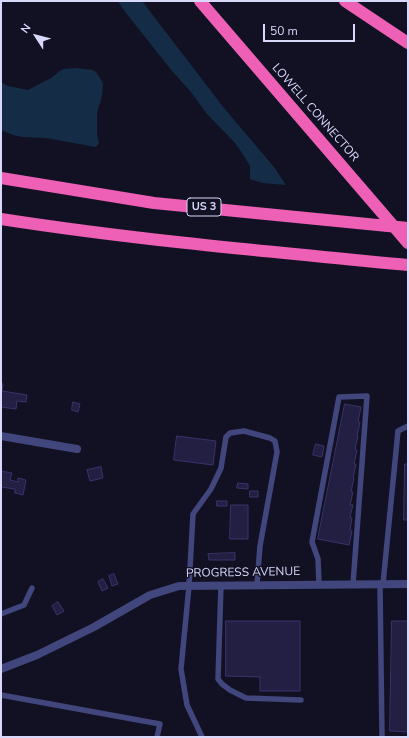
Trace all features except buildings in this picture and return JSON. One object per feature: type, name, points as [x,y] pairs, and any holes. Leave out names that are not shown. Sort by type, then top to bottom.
[{"type":"highway","name":"LOWELL CONNECTOR","points":[[200,1],[408,243]]},
{"type":"highway","points":[[345,1],[408,43]]},
{"type":"highway","name":"US 3","points":[[1,178],[154,203],[408,228]]},
{"type":"highway","points":[[4,220],[188,244],[408,265]]},
{"type":"street","points":[[1,436],[77,449]]},
{"type":"street","name":"PROGRESS AVENUE","points":[[1,669],[44,652],[94,627],[150,595],[179,586],[257,584],[408,584]]},
{"type":"lane","points":[[319,584],[318,559],[312,542],[339,397],[367,396],[353,584]]},
{"type":"lane","points":[[382,737],[382,584],[398,431],[408,426]]},
{"type":"lane","points":[[202,737],[187,705],[181,669],[189,586],[193,514],[211,489],[221,468],[226,437],[230,433],[244,431],[270,438],[275,441],[278,452],[260,546],[257,584]]},
{"type":"lane","points":[[221,585],[218,679],[226,687],[246,698],[301,700]]},
{"type":"lane","points":[[1,614],[24,605],[32,588]]},
{"type":"lane","points":[[1,695],[160,724],[157,737]]},
{"type":"water","points":[[118,1],[142,1],[224,108],[274,167],[286,185],[262,183],[250,179],[250,166],[235,143],[207,114]]},
{"type":"water","points":[[76,68],[93,70],[103,83],[102,96],[97,113],[97,135],[99,143],[96,147],[46,138],[22,137],[1,130],[1,82],[8,86],[28,90],[51,78],[64,69]]}]
